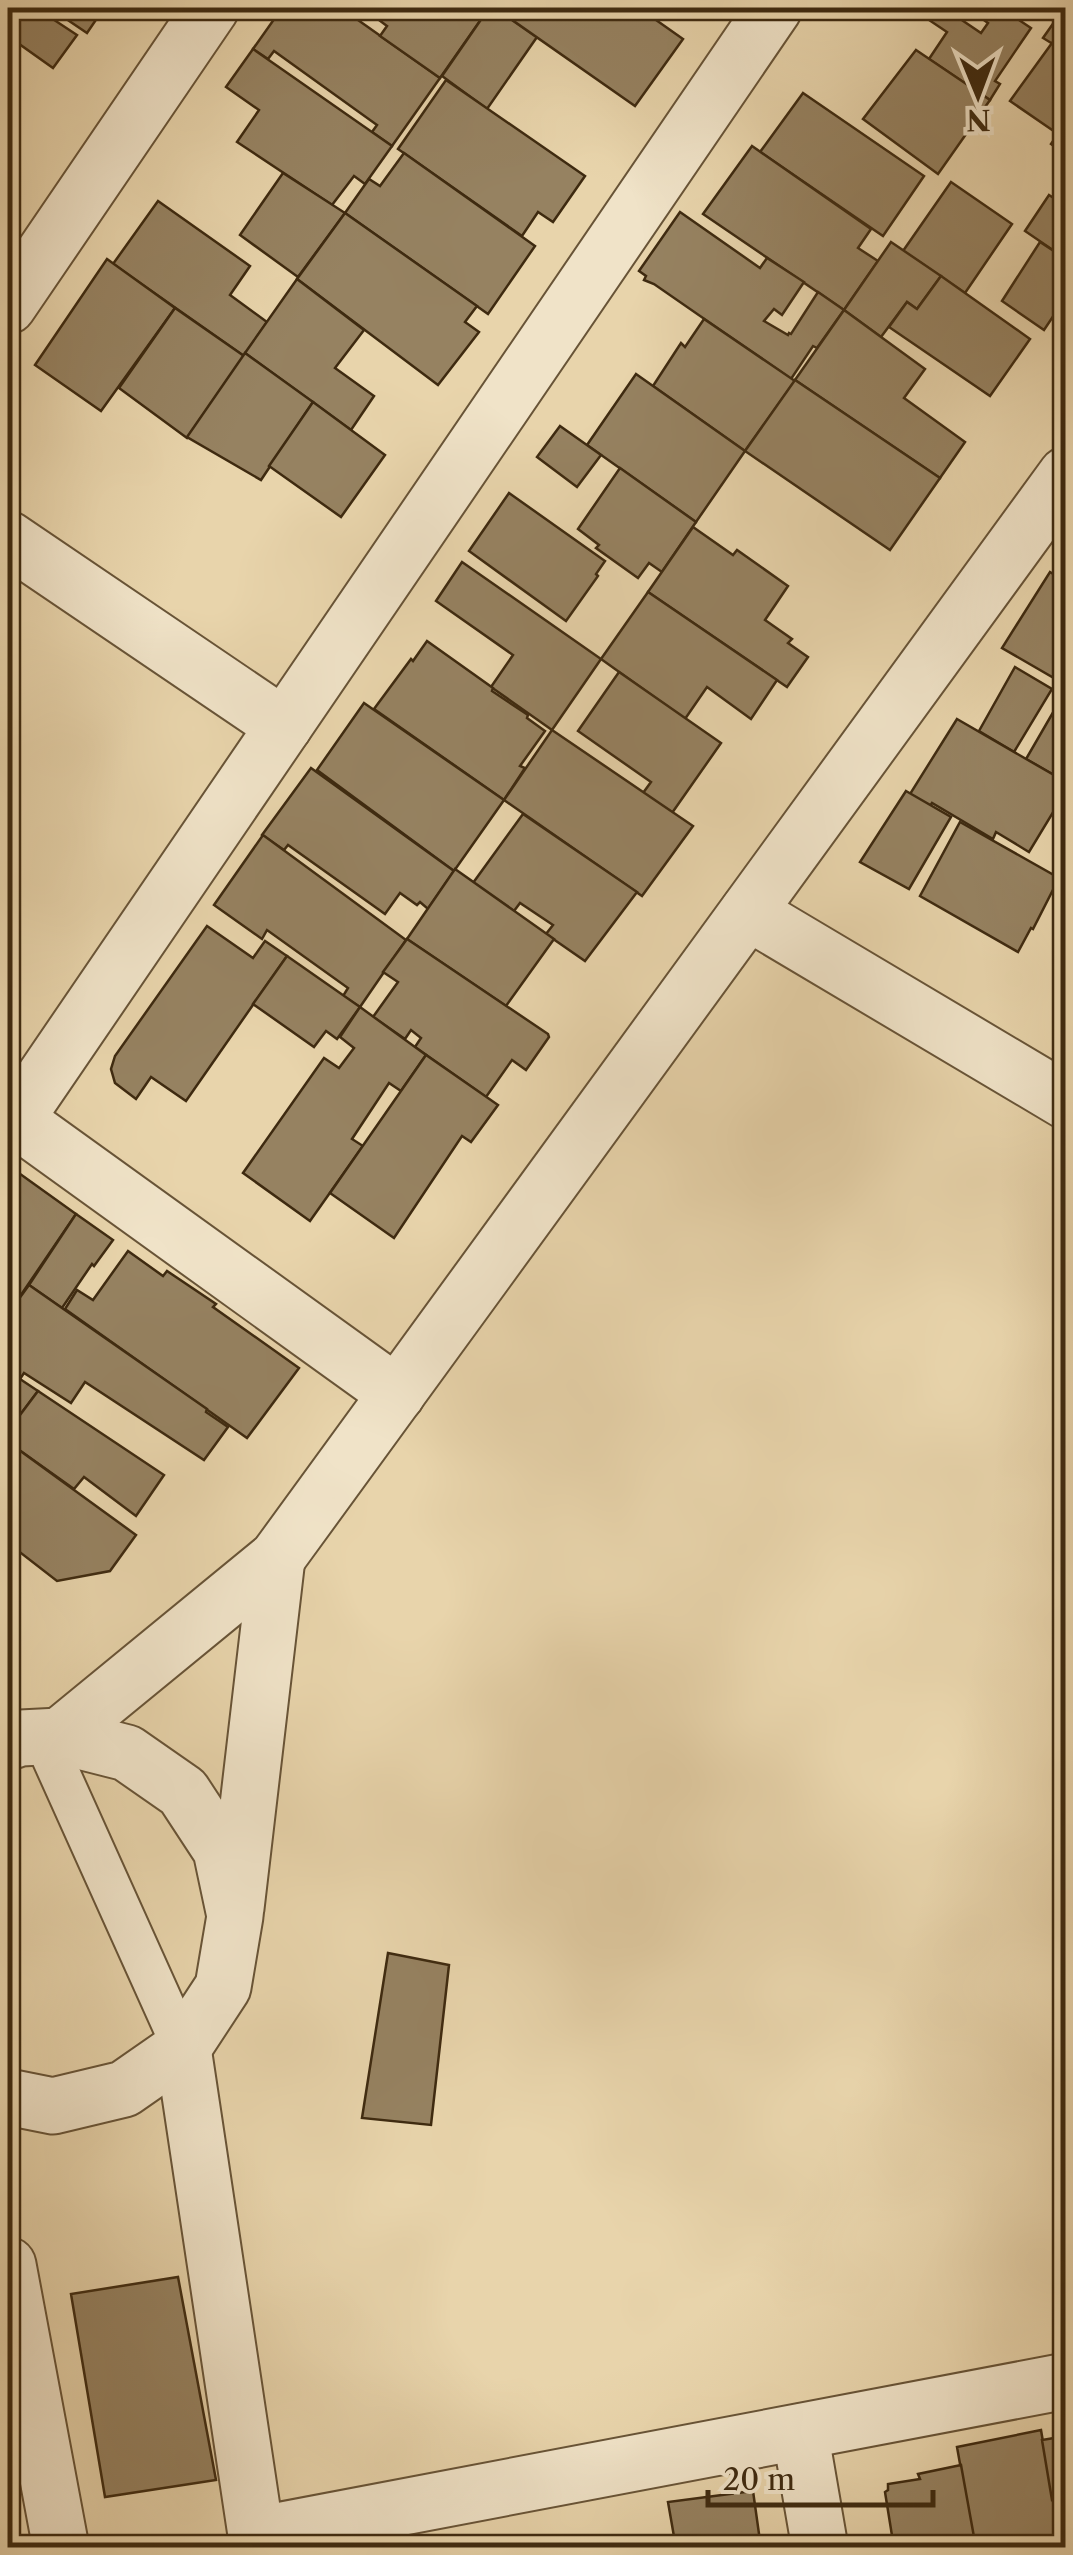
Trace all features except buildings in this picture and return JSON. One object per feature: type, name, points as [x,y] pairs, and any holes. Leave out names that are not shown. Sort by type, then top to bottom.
[{"type":"street","points":[[8,306],[211,8]]},
{"type":"street","points":[[397,1394],[11,1117],[284,726],[774,8]]},
{"type":"street","points":[[28,1737],[277,1558],[748,912],[1049,529],[1066,476]]},
{"type":"street","points":[[8,540],[284,726]]},
{"type":"street","points":[[748,912],[1066,1100]]},
{"type":"street","points":[[8,2097],[53,2106],[124,2089],[183,2048],[223,1988],[277,1558]]},
{"type":"street","points":[[28,1737],[127,1752],[183,1792],[220,1850],[235,1916]]},
{"type":"street","points":[[183,2048],[256,2541],[1066,2381]]},
{"type":"street","points":[[8,2265],[13,2328],[61,2548]]},
{"type":"street","points":[[800,2432],[820,2548]]},
{"type":"lane","points":[[28,1737],[183,2048]]}]
